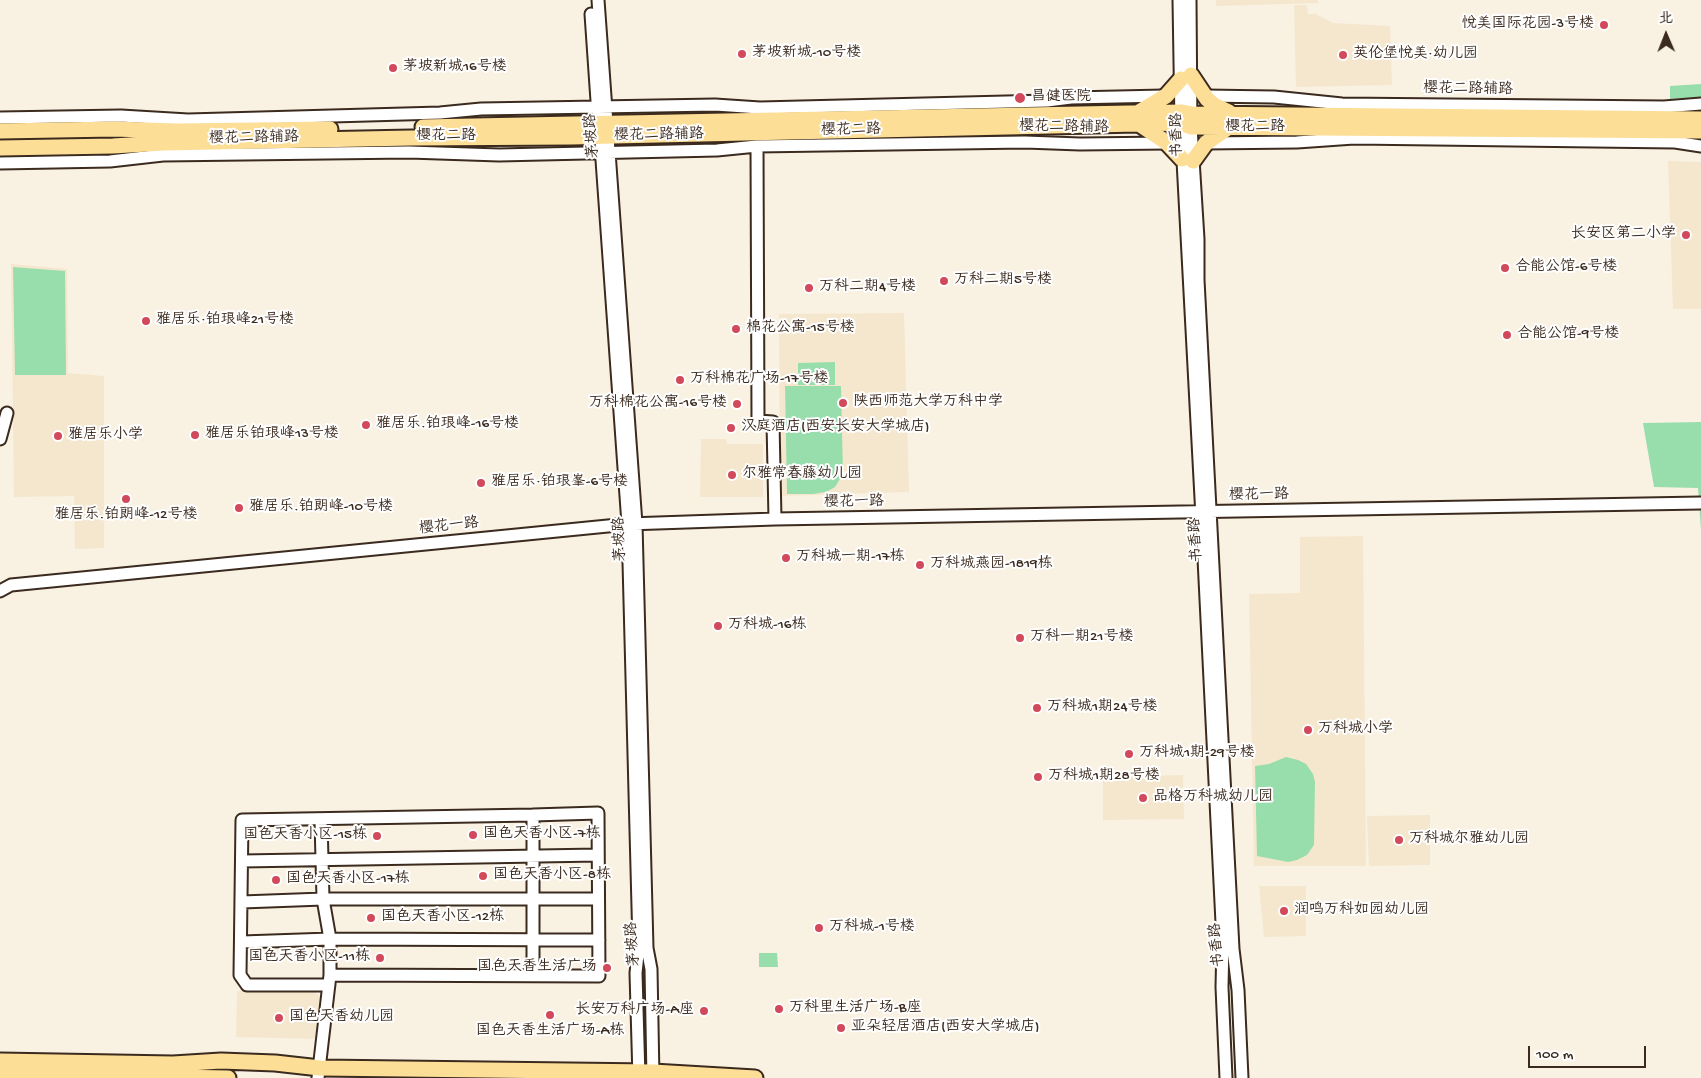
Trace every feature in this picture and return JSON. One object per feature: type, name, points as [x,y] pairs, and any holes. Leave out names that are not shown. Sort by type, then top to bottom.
[{"type":"main road","points":[[1186,77],[1205,96],[1231,121],[1188,160],[1138,119],[1186,77]]},
{"type":"main road","name":"樱花二路","points":[[0,148],[113,146],[162,142],[604,137],[1138,119],[1701,131]]},
{"type":"main road","name":"樱花二路","points":[[1231,121],[1701,119]]},
{"type":"main road","name":"樱花二路","points":[[0,131],[114,129],[604,137]]},
{"type":"main road","points":[[0,1061],[173,1064],[221,1061],[275,1063],[319,1073],[646,1075],[755,1078]]},
{"type":"main road","points":[[0,1074],[228,1078]]},
{"type":"street","name":"茅坡路","points":[[590,0],[602,107]]},
{"type":"street","name":"茅坡路","points":[[598,0],[602,107],[632,524],[648,948],[651,969],[652,1043],[646,1075]]},
{"type":"street","name":"书香路","points":[[1179,0],[1186,77]]},
{"type":"street","name":"书香路","points":[[1190,0],[1186,119],[1206,512],[1232,948],[1238,990],[1242,1078]]},
{"type":"street","name":"樱花二路辅路","points":[[0,118],[121,116],[188,120],[440,113],[482,109],[715,105],[760,108],[1166,96]]},
{"type":"street","name":"樱花二路辅路","points":[[1205,96],[1274,97],[1342,104],[1654,107],[1701,104]]},
{"type":"street","name":"樱花二路辅路","points":[[0,163],[110,161],[163,155],[409,152],[499,155],[604,137],[717,150],[757,146],[1025,142],[1080,144],[1168,143]]},
{"type":"street","points":[[1206,142],[1297,142],[1354,138],[1675,142],[1701,146]]},
{"type":"street","points":[[757,146],[758,421],[773,422],[775,519]]},
{"type":"street","points":[[0,439],[6,413]]},
{"type":"street","name":"樱花一路","points":[[0,591],[6,583],[632,524],[775,519],[1701,503]]},
{"type":"street","name":"书香路","points":[[1206,512],[1226,1078]]},
{"type":"street","name":"茅坡路","points":[[632,524],[639,945],[636,973],[638,1043],[646,1075]]},
{"type":"street","points":[[598,813],[599,976],[533,975],[330,980],[247,985],[240,976],[242,942],[242,820],[321,820],[598,813]]},
{"type":"street","points":[[533,815],[533,975]]},
{"type":"street","points":[[319,1073],[330,980],[330,939],[323,899],[321,820]]},
{"type":"street","points":[[242,861],[598,855]]},
{"type":"street","points":[[242,902],[323,899],[598,899]]},
{"type":"street","points":[[242,942],[330,939],[599,940]]},
{"type":"street","points":[[638,1043],[652,1043]]},
{"type":"shaded area","points":[[1216,0],[1318,0],[1318,3],[1216,6]]},
{"type":"shaded area","name":"英伦堡悦美·幼儿园","points":[[1294,5],[1307,5],[1308,14],[1316,14],[1333,23],[1390,26],[1392,85],[1296,87]]},
{"type":"shaded area","name":"长安区第二小学","points":[[1668,161],[1701,162],[1701,309],[1673,309]]},
{"type":"shaded area","name":"雅居乐小学","points":[[11,264],[67,269],[68,373],[104,376],[104,548],[75,549],[74,496],[14,497]]},
{"type":"shaded area","name":"陕西师范大学万科中学","points":[[904,313],[909,492],[780,496],[779,314]]},
{"type":"shaded area","name":"尔雅常春藤幼儿园","points":[[701,439],[726,439],[727,444],[763,444],[763,497],[700,497]]},
{"type":"shaded area","name":"万科城小学","points":[[1363,536],[1366,866],[1254,866],[1249,594],[1300,593],[1300,537]]},
{"type":"shaded area","name":"品格万科城幼儿园","points":[[1183,775],[1184,819],[1103,820],[1103,777]]},
{"type":"shaded area","name":"万科城尔雅幼儿园","points":[[1430,815],[1430,865],[1369,866],[1367,816]]},
{"type":"shaded area","name":"润鸣万科如园幼儿园","points":[[1259,886],[1306,886],[1306,936],[1264,937]]},
{"type":"shaded area","name":"国色天香幼儿园","points":[[311,989],[323,999],[320,1039],[236,1037],[237,991]]},
{"type":"green space","points":[[1701,84],[1701,97],[1670,99],[1670,86]]},
{"type":"green space","points":[[13,267],[65,271],[66,375],[15,375]]},
{"type":"green space","points":[[835,362],[835,385],[798,385],[798,363]]},
{"type":"green space","points":[[785,386],[841,386],[843,474],[835,487],[826,492],[787,494]]},
{"type":"green space","points":[[1701,422],[1701,530],[1698,488],[1654,487],[1643,423]]},
{"type":"green space","points":[[1286,757],[1306,764],[1313,774],[1315,782],[1314,845],[1307,855],[1288,862],[1257,856],[1255,766],[1269,764]]},
{"type":"green space","points":[[759,953],[777,953],[778,967],[759,967]]},
{"type":"place","name":"悦美国际花园-3号楼","points":[[1604,25]]},
{"type":"place","name":"茅坡新城-10号楼","points":[[742,54]]},
{"type":"place","name":"英伦堡悦美·幼儿园","points":[[1343,55]]},
{"type":"place","name":"茅坡新城16号楼","points":[[393,68]]},
{"type":"place","name":"昌健医院","points":[[1020,98]]},
{"type":"place","name":"长安区第二小学","points":[[1686,235]]},
{"type":"place","name":"合能公馆-6号楼","points":[[1505,268]]},
{"type":"place","name":"万科二期5号楼","points":[[944,281]]},
{"type":"place","name":"万科二期4号楼","points":[[809,288]]},
{"type":"place","name":"雅居乐·铂琅峰21号楼","points":[[146,321]]},
{"type":"place","name":"棉花公寓-15号楼","points":[[736,329]]},
{"type":"place","name":"合能公馆-9号楼","points":[[1507,335]]},
{"type":"place","name":"万科棉花广场-17号楼","points":[[680,380]]},
{"type":"place","name":"陕西师范大学万科中学","points":[[843,403]]},
{"type":"place","name":"万科棉花公寓-16号楼","points":[[737,404]]},
{"type":"place","name":"雅居乐.铂琅峰-16号楼","points":[[366,425]]},
{"type":"place","name":"汉庭酒店(西安长安大学城店)","points":[[731,428]]},
{"type":"place","name":"雅居乐铂琅峰13号楼","points":[[195,435]]},
{"type":"place","name":"雅居乐小学","points":[[58,436]]},
{"type":"place","name":"尔雅常春藤幼儿园","points":[[732,475]]},
{"type":"place","name":"雅居乐·铂琅峯-6号楼","points":[[481,483]]},
{"type":"place","name":"雅居乐.铂朗峰-12号楼","points":[[126,499]]},
{"type":"place","name":"雅居乐.铂朗峰-10号楼","points":[[239,508]]},
{"type":"place","name":"万科城一期-17栋","points":[[786,558]]},
{"type":"place","name":"万科城燕园-1819栋","points":[[920,565]]},
{"type":"place","name":"万科城-16栋","points":[[718,626]]},
{"type":"place","name":"万科一期21号楼","points":[[1020,638]]},
{"type":"place","name":"万科城1期24号楼","points":[[1037,708]]},
{"type":"place","name":"万科城小学","points":[[1308,730]]},
{"type":"place","name":"万科城1期-29号楼","points":[[1129,754]]},
{"type":"place","name":"万科城1期28号楼","points":[[1038,777]]},
{"type":"place","name":"品格万科城幼儿园","points":[[1143,798]]},
{"type":"place","name":"国色天香小区-7栋","points":[[473,835]]},
{"type":"place","name":"国色天香小区-15栋","points":[[377,836]]},
{"type":"place","name":"万科城尔雅幼儿园","points":[[1399,840]]},
{"type":"place","name":"国色天香小区-8栋","points":[[483,876]]},
{"type":"place","name":"国色天香小区-17栋","points":[[276,880]]},
{"type":"place","name":"润鸣万科如园幼儿园","points":[[1284,911]]},
{"type":"place","name":"国色天香小区-12栋","points":[[371,918]]},
{"type":"place","name":"万科城-1号楼","points":[[819,928]]},
{"type":"place","name":"国色天香小区-11栋","points":[[380,958]]},
{"type":"place","name":"国色天香生活广场","points":[[607,968]]},
{"type":"place","name":"万科里生活广场-B座","points":[[779,1009]]},
{"type":"place","name":"长安万科广场-A座","points":[[704,1011]]},
{"type":"place","name":"国色天香生活广场-A栋","points":[[550,1015]]},
{"type":"place","name":"国色天香幼儿园","points":[[279,1018]]},
{"type":"place","name":"亚朵轻居酒店(西安大学城店)","points":[[841,1028]]}]
